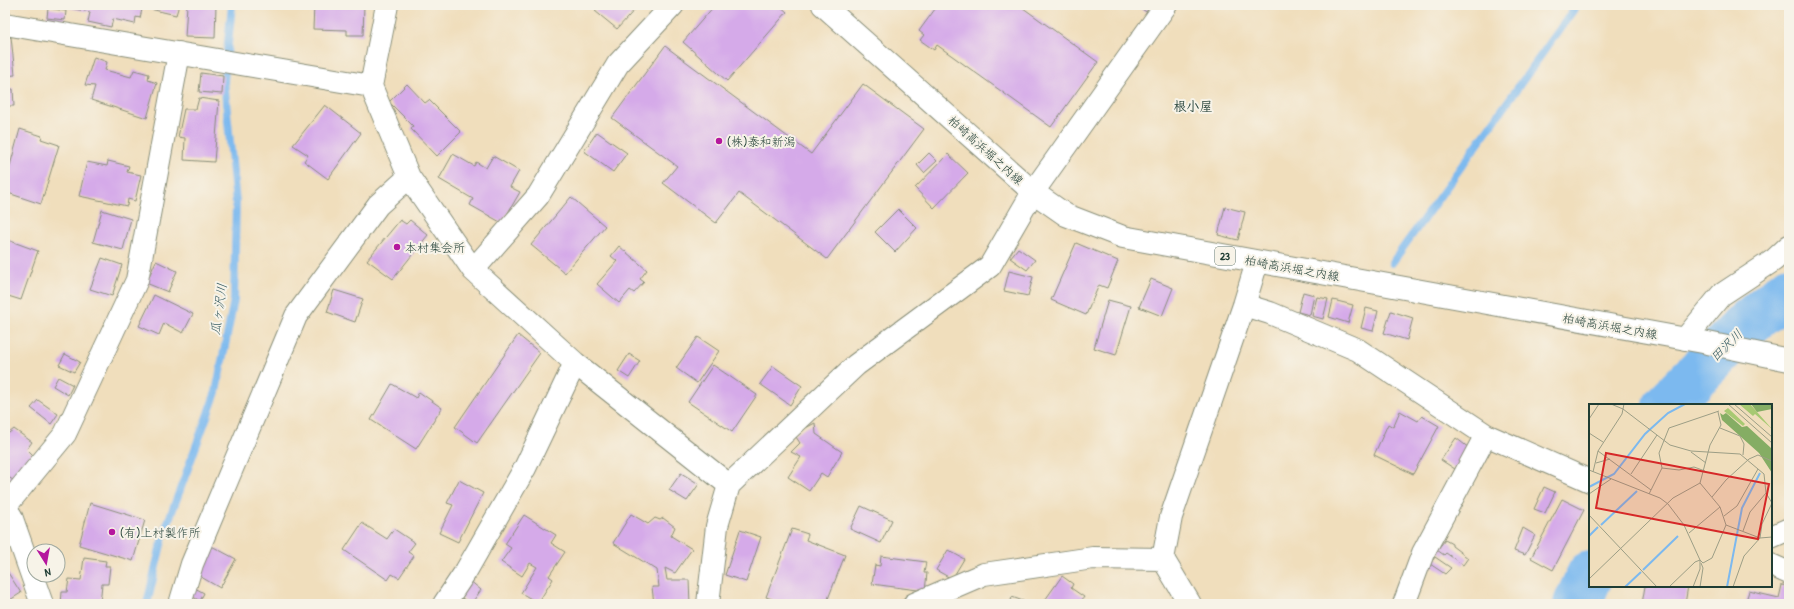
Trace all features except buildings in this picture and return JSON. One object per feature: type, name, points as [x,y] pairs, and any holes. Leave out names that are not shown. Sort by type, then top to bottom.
[{"type":"street","points":[[387,5],[371,86],[409,177],[473,270],[576,363],[729,485]]},
{"type":"street","points":[[473,270],[538,196],[618,64],[673,5]]},
{"type":"street","name":"柏崎高浜堀之内線","points":[[823,5],[1033,192],[1066,215],[1123,237],[1694,341],[1784,359]]},
{"type":"street","points":[[708,604],[717,526],[729,485],[856,365],[990,266],[1033,192],[1166,5]]},
{"type":"street","points":[[5,24],[371,86]]},
{"type":"street","points":[[42,604],[11,516],[5,508],[65,434],[137,280],[179,53]]},
{"type":"street","points":[[180,604],[192,564],[296,316],[378,205],[409,177]]},
{"type":"street","points":[[1694,341],[1721,295],[1774,260],[1789,246]]},
{"type":"street","points":[[1190,604],[1163,559],[1171,516],[1244,305],[1257,262]]},
{"type":"street","points":[[1244,305],[1270,312],[1358,350],[1486,435],[1589,482]]},
{"type":"street","points":[[444,604],[466,571],[525,468],[576,363]]},
{"type":"street","points":[[1404,604],[1423,553],[1486,435]]},
{"type":"street","points":[[1772,537],[1789,529]]},
{"type":"street","points":[[914,604],[984,574],[1093,558],[1163,559]]},
{"type":"street","points":[[1772,564],[1789,573]]},
{"type":"waterway","name":"瓜ヶ沢川","points":[[147,604],[163,536],[216,392],[234,300],[236,203],[224,81],[232,5]]},
{"type":"waterway","points":[[1392,263],[1577,5]]},
{"type":"waterway","name":"田沢川","points":[[1668,404],[1748,323],[1789,290]]},
{"type":"waterway","name":"田沢川","points":[[1577,604],[1589,577]]},
{"type":"place","name":"(株)泰和新潟","points":[[719,141]]},
{"type":"place","name":"本村集会所","points":[[397,247]]},
{"type":"place","name":"(有)上村製作所","points":[[112,532]]},
{"type":"district","name":"根小屋","points":[[1193,106]]}]
